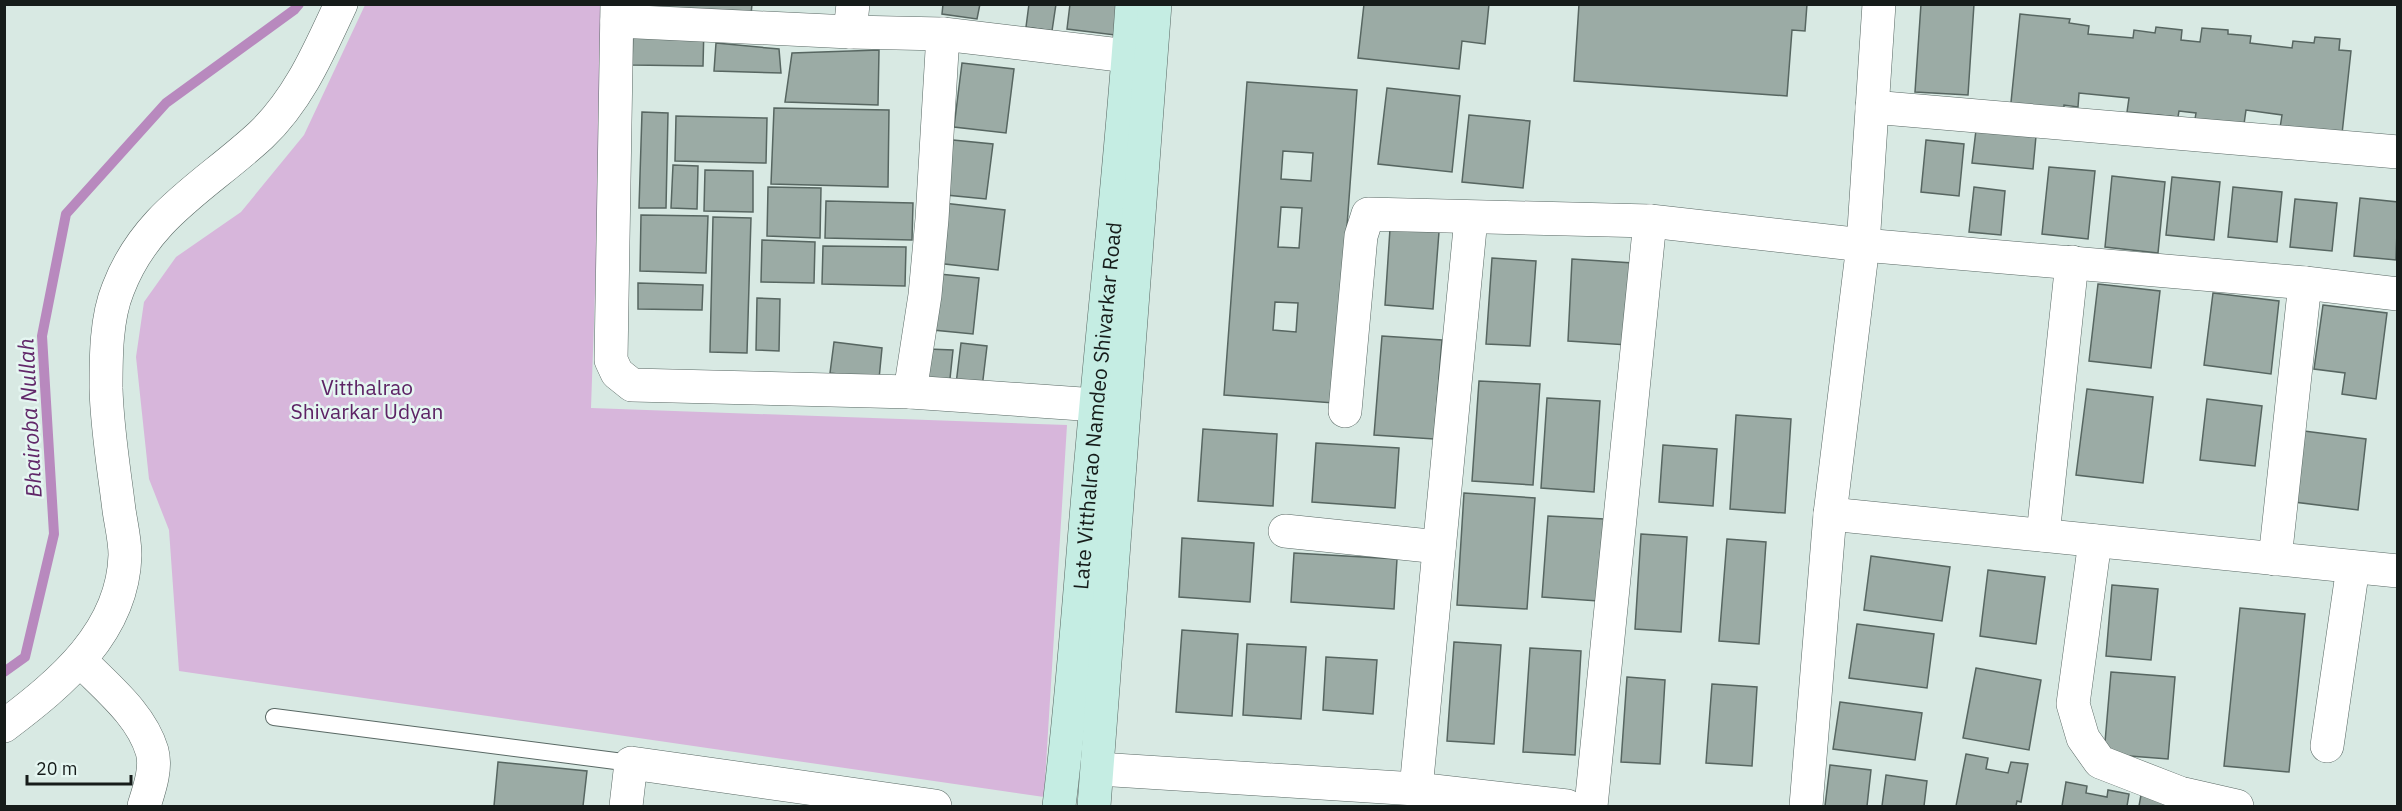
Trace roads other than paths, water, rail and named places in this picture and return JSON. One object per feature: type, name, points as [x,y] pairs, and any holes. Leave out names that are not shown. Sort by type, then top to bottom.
[{"type":"main road","name":"Late Vitthalrao Namdeo Shivarkar Road","points":[[1059,807],[1070,714],[1132,4]]},
{"type":"main road","name":"Late Vitthalrao Namdeo Shivarkar Road","points":[[1094,807],[1155,4]]},
{"type":"street","points":[[4,726],[47,694],[80,660],[88,651],[117,603],[125,554],[106,411],[105,349],[117,290],[141,242],[188,194],[262,134],[300,89],[341,4]]},
{"type":"street","points":[[1806,807],[1830,514],[1863,244],[1879,4]]},
{"type":"street","points":[[1096,405],[910,392],[632,385],[617,373],[611,360],[617,13],[852,18],[943,34],[1128,56]]},
{"type":"street","points":[[910,392],[925,296],[943,34]]},
{"type":"street","points":[[1872,107],[2397,152]]},
{"type":"street","points":[[1345,411],[1360,246],[1368,214],[1650,221],[1863,244],[2305,283],[2397,294]]},
{"type":"street","points":[[1416,789],[1471,218]]},
{"type":"street","points":[[1591,807],[1650,221]]},
{"type":"street","points":[[2043,535],[2072,262]]},
{"type":"street","points":[[2275,559],[2305,283]]},
{"type":"street","points":[[1830,514],[2397,571]]},
{"type":"street","points":[[1285,531],[1439,548]]},
{"type":"street","points":[[2095,541],[2073,704],[2083,738],[2100,762],[2180,793],[2237,807]]},
{"type":"street","points":[[2327,746],[2353,567]]},
{"type":"street","points":[[80,660],[134,715],[153,752],[152,782],[144,807]]},
{"type":"street","points":[[626,807],[631,763],[935,807]]},
{"type":"street","points":[[1098,769],[1416,789],[1567,807]]},
{"type":"lane","points":[[274,717],[631,763]]},
{"type":"waterway","name":"Bhairoba Nullah","points":[[4,672],[25,657],[54,534],[42,336],[66,214],[166,103],[294,10],[299,4]]},
{"type":"park label","name":"Vitthalrao Shivarkar Udyan","points":[[367,399]]}]
